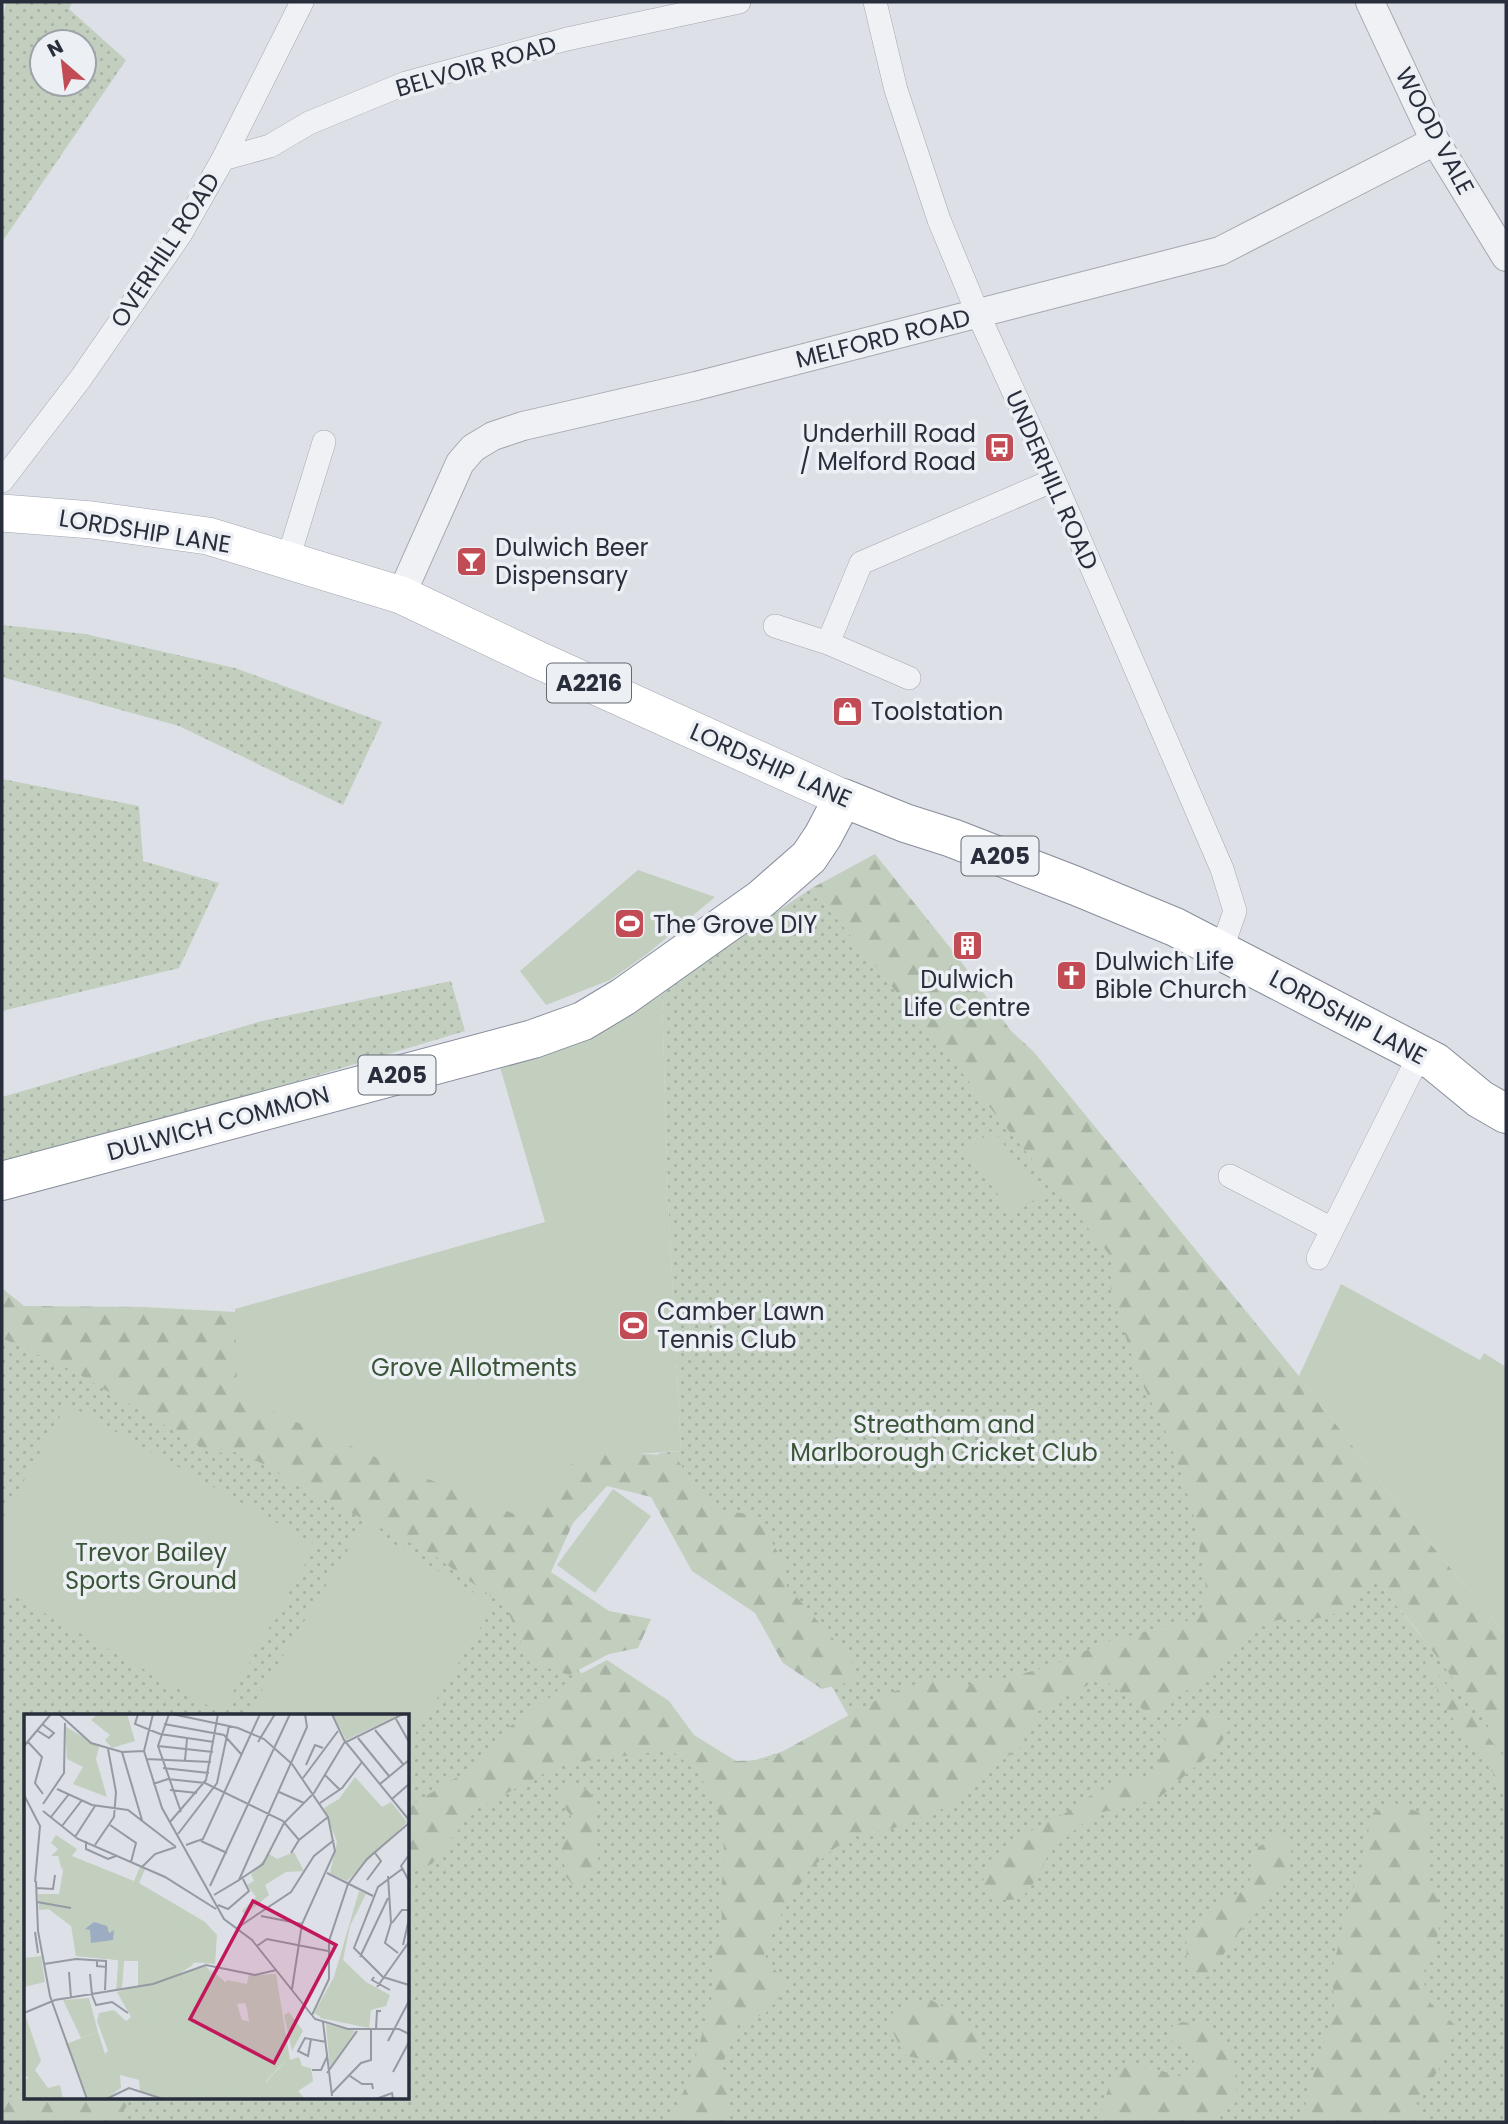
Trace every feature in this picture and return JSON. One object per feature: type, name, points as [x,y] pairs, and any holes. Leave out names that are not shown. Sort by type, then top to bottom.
[{"type":"highway","name":"LORDSHIP LANE","points":[[843,798],[1076,886],[1175,927],[1427,1058],[1480,1099],[1506,1114]]},
{"type":"highway","name":"DULWICH COMMON","points":[[2,1181],[520,1042],[583,1021],[654,975],[761,899],[809,857],[843,798]]},
{"type":"highway","name":"A205","points":[[1427,1058],[1486,1080],[1506,1091]]},
{"type":"main road","name":"LORDSHIP LANE","points":[[2,513],[92,520],[208,536],[401,595],[843,798]]},
{"type":"street","name":"OVERHILL ROAD","points":[[2,481],[81,378],[180,235],[223,159],[302,2]]},
{"type":"street","name":"BELVOIR ROAD","points":[[223,159],[270,146],[309,122],[406,83],[567,39],[739,2]]},
{"type":"street","name":"UNDERHILL ROAD","points":[[875,2],[896,90],[934,208],[1222,869],[1235,911],[1221,951]]},
{"type":"street","name":"WOOD VALE","points":[[1370,2],[1435,141],[1506,257]]},
{"type":"street","name":"MELFORD ROAD","points":[[401,595],[460,463],[473,448],[493,436],[523,426],[696,386],[1220,251],[1435,141]]},
{"type":"street","points":[[288,559],[324,442]]},
{"type":"street","points":[[828,643],[861,563],[1054,480]]},
{"type":"street","points":[[775,626],[828,643],[909,678]]},
{"type":"street","points":[[1318,1258],[1427,1058]]},
{"type":"street","points":[[1230,1176],[1332,1229]]},
{"type":"green space","points":[[6,2],[72,2],[69,9],[90,28],[28,28],[28,98],[98,98],[98,35],[126,60],[2,242],[2,23]]},
{"type":"green space","points":[[2,625],[85,634],[235,668],[382,722],[343,805],[179,726],[2,677]]},
{"type":"green space","points":[[2,779],[139,806],[143,861],[219,883],[179,968],[2,1011]]},
{"type":"green space","points":[[875,854],[960,960],[1011,1031],[1033,1051],[1299,1376],[1391,1496],[1506,1635],[1506,1750],[1417,1630],[1371,1575],[1362,1596],[1336,1614],[1314,1619],[1278,1620],[1260,1628],[1198,1682],[1152,1716],[1101,1678],[1037,1712],[1021,1746],[975,1781],[947,1807],[889,1830],[859,1835],[835,1848],[810,1869],[785,1906],[764,1953],[789,1986],[765,2014],[739,2023],[722,2065],[729,2093],[730,2122],[672,2122],[672,2116],[689,2080],[711,2004],[713,1965],[722,1924],[722,1821],[700,1775],[676,1754],[664,1751],[562,1764],[473,1811],[432,1864],[410,1871],[410,1806],[485,1760],[509,1727],[569,1680],[607,1660],[669,1701],[694,1735],[736,1761],[767,1760],[889,1693],[938,1677],[968,1685],[1010,1677],[1051,1666],[1108,1641],[1199,1618],[1206,1588],[1196,1525],[1183,1479],[1165,1430],[1137,1373],[1110,1286],[1113,1259],[812,888]]},
{"type":"green space","name":"The Grove DIY","points":[[638,870],[715,897],[647,954],[610,980],[546,1005],[520,971]]},
{"type":"green space","points":[[812,888],[1506,1740],[1506,2122],[2,2122],[2,1332],[394,1505],[566,1655],[589,1682],[736,1766],[848,1731],[851,1720],[828,1680],[660,1474],[659,1453],[681,1451],[668,1199],[662,994]]},
{"type":"green space","points":[[451,981],[465,1031],[2,1170],[2,1097],[262,1021]]},
{"type":"green space","name":"Grove Allotments","points":[[662,994],[668,1199],[681,1451],[607,1456],[594,1450],[574,1461],[529,1520],[391,1464],[237,1394],[235,1309],[545,1222],[498,1060],[632,1014]]},
{"type":"green space","points":[[993,1130],[1042,1194],[1014,1215],[965,1152]]},
{"type":"green space","points":[[1341,1284],[1480,1360],[1484,1353],[1506,1367],[1506,1635],[1391,1496],[1299,1376]]},
{"type":"green space","points":[[2,1288],[24,1306],[143,1307],[236,1312],[609,1453],[674,1455],[712,1508],[757,1516],[781,1558],[787,1586],[851,1659],[854,1681],[822,1689],[783,1663],[755,1613],[692,1571],[651,1497],[607,1486],[573,1523],[551,1572],[609,1611],[651,1619],[638,1648],[609,1654],[569,1675],[529,1662],[506,1607],[432,1554],[288,1481],[270,1467],[238,1452],[211,1453],[77,1373],[2,1338]]},
{"type":"green space","name":"Trevor Bailey Sports Ground","points":[[67,1404],[316,1545],[221,1713],[2,1589],[2,1520]]},
{"type":"green space","points":[[613,1489],[651,1516],[595,1593],[557,1565]]},
{"type":"green space","points":[[363,1525],[494,1605],[410,1743],[410,1714],[248,1713]]},
{"type":"green space","points":[[1421,1653],[1506,1759],[1506,1791],[1446,1709]]},
{"type":"green space","points":[[1213,1712],[1229,1730],[1217,1748],[1159,1798],[1099,1813],[1082,1824],[1049,1853],[1039,1876],[1021,1899],[1004,1900],[981,1886],[992,1857],[1019,1837],[1121,1780],[1152,1780],[1168,1731]]},
{"type":"green space","points":[[571,1780],[588,1791],[596,1808],[598,1861],[593,1874],[577,1889],[566,1877],[562,1849],[571,1816],[557,1797]]},
{"type":"green space","points":[[1392,1802],[1427,1815],[1427,1882],[1443,1909],[1436,1943],[1422,1977],[1431,2004],[1455,2025],[1452,2037],[1441,2066],[1415,2101],[1428,2122],[1303,2122],[1309,2090],[1335,2003],[1331,1974],[1373,1813]]},
{"type":"green space","points":[[1284,1831],[1293,1857],[1285,1881],[1236,1936],[1208,1977],[1187,1970],[1186,1933],[1212,1909],[1248,1887],[1258,1847]]},
{"type":"green space","points":[[931,2000],[975,2026],[981,2057],[942,2060],[904,2055],[890,2026],[893,2012],[906,2005]]},
{"type":"green space","points":[[1182,2022],[1204,2025],[1232,2050],[1237,2075],[1236,2102],[1214,2122],[1099,2122],[1103,2102],[1117,2069],[1140,2067],[1179,2076],[1193,2069],[1194,2055],[1167,2038],[1169,2028]]},
{"type":"green space","points":[[24,2091],[24,2100],[131,2100],[116,2122],[2,2122],[2,2101]]},
{"type":"place","name":"Underhill Road / Melford Road","points":[[999,447]]},
{"type":"place","name":"Dulwich Beer Dispensary","points":[[472,561]]},
{"type":"place","name":"Toolstation","points":[[848,711]]},
{"type":"place","name":"The Grove DIY","points":[[630,924]]},
{"type":"place","name":"Dulwich Life Centre","points":[[967,945]]},
{"type":"place","name":"Dulwich Life Bible Church","points":[[1072,975]]},
{"type":"place","name":"Camber Lawn Tennis Club","points":[[634,1325]]},
{"type":"park label","name":"Streatham and Marlborough Cricket Club","points":[[944,1438]]}]
